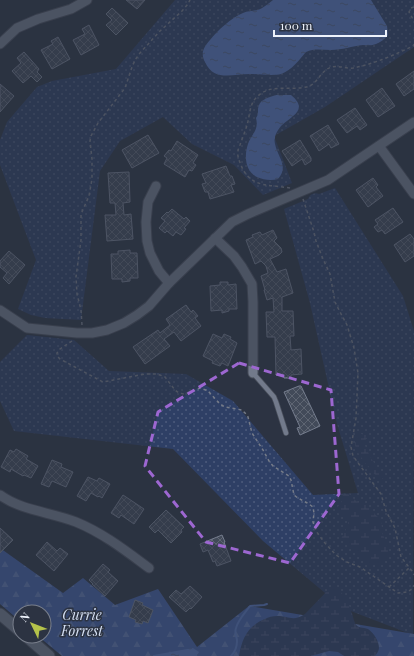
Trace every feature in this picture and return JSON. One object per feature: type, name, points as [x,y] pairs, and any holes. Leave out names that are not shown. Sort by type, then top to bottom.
[{"type":"street","points":[[0,44],[17,28],[38,19],[71,9],[87,0]]},
{"type":"street","points":[[0,310],[28,328],[92,333],[107,330],[124,323],[149,306],[170,283],[232,222],[328,180],[414,122]]},
{"type":"street","points":[[379,146],[414,194]]},
{"type":"street","points":[[156,186],[148,202],[146,222],[147,241],[150,253],[159,271],[170,283]]},
{"type":"street","points":[[215,238],[234,256],[252,284],[253,373]]},
{"type":"street","points":[[0,495],[8,501],[22,507],[74,522],[91,529],[110,540],[149,568]]},
{"type":"street","points":[[0,614],[12,624]]},
{"type":"street","points":[[36,644],[50,656]]},
{"type":"lane","points":[[253,373],[274,397],[286,433]]},
{"type":"path","points":[[190,0],[182,11],[160,31],[140,53],[132,67],[126,88],[98,123],[91,136],[92,179],[88,196],[81,214],[81,240],[76,277],[77,294],[82,322],[80,333],[77,338],[60,349],[57,356],[103,382],[139,375],[156,374],[165,377],[179,393],[184,394],[200,388],[204,389],[225,407],[242,410],[250,422],[252,433],[269,462],[289,476],[294,495],[303,501],[306,501],[313,507],[314,526],[324,542],[336,555],[360,567],[398,593],[407,592],[412,589],[414,585]]},
{"type":"path","points":[[414,7],[411,8],[409,12],[414,21]]},
{"type":"path","points":[[414,44],[413,46],[399,53],[373,63],[352,68],[332,67],[326,70],[311,86],[268,90],[257,96],[252,104],[247,124],[238,148],[237,156],[244,172],[248,177],[262,185],[288,187],[303,197],[316,241],[330,274],[335,302],[347,325],[354,348],[358,377],[356,418],[351,447],[353,456],[381,494],[386,511],[395,528],[401,557],[414,574]]},
{"type":"path","points":[[389,587],[409,568]]},
{"type":"highlighted area","points":[[239,363],[331,390],[339,494],[290,563],[206,542],[145,466],[158,412]]},
{"type":"green space","points":[[175,0],[414,0],[414,47],[325,107],[274,136],[292,183],[263,195],[234,165],[192,144],[163,117],[120,141],[100,171],[81,320],[45,318],[31,315],[18,309],[36,260],[0,165],[0,140],[7,122],[37,87],[52,81],[116,69]]},
{"type":"green space","points":[[335,188],[403,296],[414,331],[413,635],[343,608],[263,541],[173,449],[14,431],[0,401],[0,362],[27,335],[74,340],[109,371],[186,374],[233,401],[313,495],[358,493],[337,424],[310,303],[284,209],[308,199],[312,194],[319,194]]},
{"type":"green space","points":[[361,434],[366,435],[367,437],[364,443],[372,460],[383,475],[381,480],[365,463],[356,448],[356,440]]},
{"type":"green space","points":[[343,493],[351,495],[352,498],[358,502],[365,503],[380,519],[382,533],[388,550],[385,559],[382,562],[373,564],[368,562],[341,539],[348,525],[348,518],[338,513],[337,508],[342,501]]},
{"type":"green space","name":"Currie Forrest","points":[[0,548],[63,593],[83,578],[115,605],[158,589],[197,647],[249,606],[414,634],[414,656],[62,656],[48,644],[52,644],[52,604],[12,604],[12,614],[0,604]]},
{"type":"green space","points":[[330,588],[336,588],[339,590],[349,604],[356,625],[368,629],[376,637],[379,648],[375,656],[344,656],[338,652],[329,651],[311,656],[239,656],[246,634],[254,625],[272,616],[297,618],[305,614]]},
{"type":"water","points":[[273,0],[371,0],[387,26],[388,35],[381,41],[372,45],[306,52],[292,67],[278,75],[250,74],[224,76],[213,72],[205,62],[203,50],[213,36],[239,15],[245,12],[258,10]]},
{"type":"water","points":[[276,95],[291,95],[296,100],[299,108],[295,115],[282,125],[276,133],[275,144],[282,162],[283,170],[278,179],[268,180],[257,177],[250,171],[246,163],[246,153],[248,144],[257,126],[256,118],[260,103],[264,99]]},
{"type":"water","points":[[193,648],[199,652],[197,656],[148,656]]},
{"type":"building","points":[[126,0],[145,0],[137,9]]},
{"type":"building","points":[[112,8],[128,23],[116,35],[106,25],[112,20],[106,14]]},
{"type":"building","points":[[89,25],[99,45],[81,55],[73,40],[85,34],[82,29]]},
{"type":"building","points":[[58,37],[70,59],[52,69],[41,50],[53,44],[51,41]]},
{"type":"building","points":[[24,52],[39,69],[37,72],[42,77],[37,82],[31,76],[23,83],[12,71],[21,63],[17,58]]},
{"type":"building","points":[[414,71],[414,89],[404,96],[396,84]]},
{"type":"building","points":[[0,84],[14,96],[0,112]]},
{"type":"building","points":[[382,88],[395,106],[378,117],[366,100]]},
{"type":"building","points":[[355,108],[367,125],[360,130],[357,126],[347,133],[337,120]]},
{"type":"building","points":[[328,125],[339,144],[331,148],[329,144],[319,151],[310,136]]},
{"type":"building","points":[[148,135],[159,153],[132,168],[122,150]]},
{"type":"building","points":[[300,140],[311,158],[311,161],[305,165],[302,159],[292,166],[282,151]]},
{"type":"building","points":[[177,141],[198,155],[193,163],[196,165],[192,171],[189,170],[185,177],[164,164],[167,158],[164,156],[169,150],[171,151]]},
{"type":"building","points":[[226,166],[235,184],[231,185],[234,192],[210,199],[208,192],[205,192],[202,184],[206,183],[202,174]]},
{"type":"building","points":[[129,172],[130,202],[123,203],[124,215],[131,214],[133,239],[107,241],[105,215],[116,215],[115,203],[110,203],[108,173]]},
{"type":"building","points":[[373,178],[378,185],[376,187],[383,196],[368,207],[356,190]]},
{"type":"building","points":[[393,208],[403,222],[385,234],[382,230],[378,232],[374,227],[378,224],[375,220]]},
{"type":"building","points":[[172,209],[184,219],[186,217],[190,221],[184,228],[186,229],[181,235],[176,232],[173,236],[167,231],[165,233],[159,228],[165,221],[161,218]]},
{"type":"building","points":[[273,230],[277,238],[274,241],[281,248],[282,252],[270,259],[277,272],[286,269],[293,293],[282,297],[282,311],[293,311],[294,336],[290,336],[291,350],[301,349],[302,374],[291,375],[291,378],[284,378],[284,375],[276,375],[275,337],[267,337],[266,312],[274,312],[273,298],[267,300],[261,276],[268,273],[266,266],[261,261],[255,264],[246,240],[253,237],[252,235],[260,232],[262,235]]},
{"type":"building","points":[[410,234],[414,239],[414,256],[405,262],[394,245]]},
{"type":"building","points":[[130,250],[130,253],[137,253],[138,278],[130,278],[130,281],[122,282],[122,279],[112,279],[111,254],[118,254],[118,251]]},
{"type":"building","points":[[9,251],[25,265],[9,284],[3,278],[7,273],[0,267],[0,261]]},
{"type":"building","points":[[220,282],[228,282],[228,285],[236,284],[237,309],[229,309],[229,311],[222,313],[222,310],[211,311],[210,286],[220,285]]},
{"type":"building","points":[[186,305],[191,312],[193,310],[198,316],[195,318],[201,326],[181,341],[174,332],[164,339],[170,346],[145,364],[133,347],[158,330],[160,333],[170,325],[166,319]]},
{"type":"building","points":[[213,334],[222,338],[224,334],[231,337],[230,339],[237,343],[228,366],[222,363],[220,366],[212,363],[213,361],[203,356]]},
{"type":"building","points":[[301,386],[320,426],[300,435],[297,428],[300,427],[284,392]]},
{"type":"building","points":[[16,449],[28,456],[26,459],[38,466],[31,478],[24,475],[23,476],[11,469],[10,472],[1,467],[10,450],[14,452]]},
{"type":"building","points":[[52,460],[62,464],[61,467],[73,472],[66,487],[52,481],[49,487],[41,484]]},
{"type":"building","points":[[88,477],[97,481],[99,478],[110,484],[102,498],[91,493],[86,501],[77,496]]},
{"type":"building","points":[[123,495],[144,509],[134,524],[121,515],[119,518],[111,513]]},
{"type":"building","points":[[166,510],[184,527],[181,530],[182,532],[171,543],[158,530],[155,533],[149,527]]},
{"type":"building","points":[[0,528],[13,540],[0,553]]},
{"type":"building","points":[[222,535],[231,561],[217,566],[215,561],[213,562],[208,550],[203,552],[200,544]]},
{"type":"building","points":[[47,542],[57,551],[60,548],[68,554],[54,571],[36,555]]},
{"type":"building","points":[[103,564],[110,570],[108,572],[118,581],[105,596],[89,580]]},
{"type":"building","points":[[190,586],[202,597],[191,609],[190,608],[186,612],[169,597],[176,590],[181,594]]},
{"type":"building","points":[[135,600],[143,603],[142,605],[153,610],[148,623],[143,621],[142,624],[135,622],[136,620],[129,617]]},
{"type":"waterway","points":[[231,656],[236,647],[237,641],[235,630],[238,622],[250,606],[267,604]]}]
